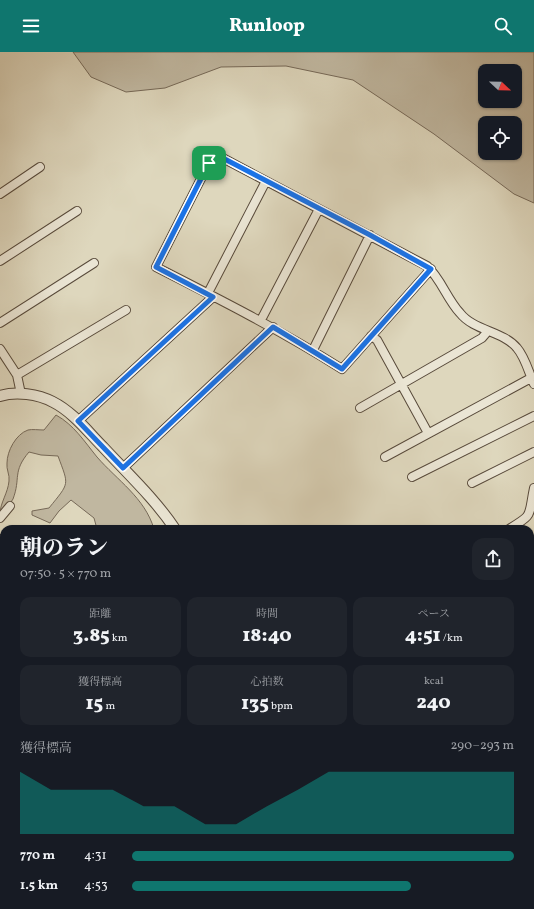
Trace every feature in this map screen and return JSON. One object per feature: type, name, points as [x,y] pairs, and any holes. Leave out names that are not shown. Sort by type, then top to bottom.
[{"type":"street","points":[[384,457],[428,433],[532,381],[517,348],[469,322],[460,314],[431,269],[370,235],[217,155],[209,163],[205,170],[156,267],[261,320],[313,350],[342,369],[431,269]]},
{"type":"street","points":[[0,194],[40,166]]},
{"type":"street","points":[[78,421],[210,295],[266,181]]},
{"type":"street","points":[[261,320],[319,209]]},
{"type":"street","points":[[0,261],[77,211]]},
{"type":"street","points":[[313,350],[370,235]]},
{"type":"street","points":[[0,324],[94,263]]},
{"type":"street","points":[[17,375],[126,310]]},
{"type":"street","points":[[123,468],[273,327]]},
{"type":"street","points":[[360,408],[482,338],[488,331]]},
{"type":"street","points":[[371,336],[376,340],[428,433]]},
{"type":"street","points":[[0,349],[17,375],[21,394]]},
{"type":"street","points":[[0,396],[21,394],[53,402],[78,421],[159,506],[172,525]]},
{"type":"street","points":[[412,477],[534,416]]},
{"type":"street","points":[[472,483],[534,452]]},
{"type":"street","points":[[517,525],[527,520],[532,515],[534,488]]},
{"type":"street","points":[[0,518],[10,506]]},
{"type":"shaded area","points":[[73,52],[534,52],[534,203],[514,194],[434,134],[353,80],[286,66],[221,67],[165,88],[126,92],[91,77]]},
{"type":"shaded area","points":[[56,415],[73,428],[97,457],[130,490],[144,508],[153,525],[96,525],[94,518],[71,500],[59,511],[50,523],[32,515],[32,511],[49,508],[64,488],[66,479],[58,456],[41,455],[29,452],[20,465],[13,499],[0,514],[9,479],[7,458],[10,448],[16,439],[24,432],[28,430],[44,430]]},
{"type":"route","points":[[217,155],[370,235],[431,269],[342,369],[273,327],[123,468],[78,421],[213,297],[208,293],[156,267],[209,163],[217,155]]}]
